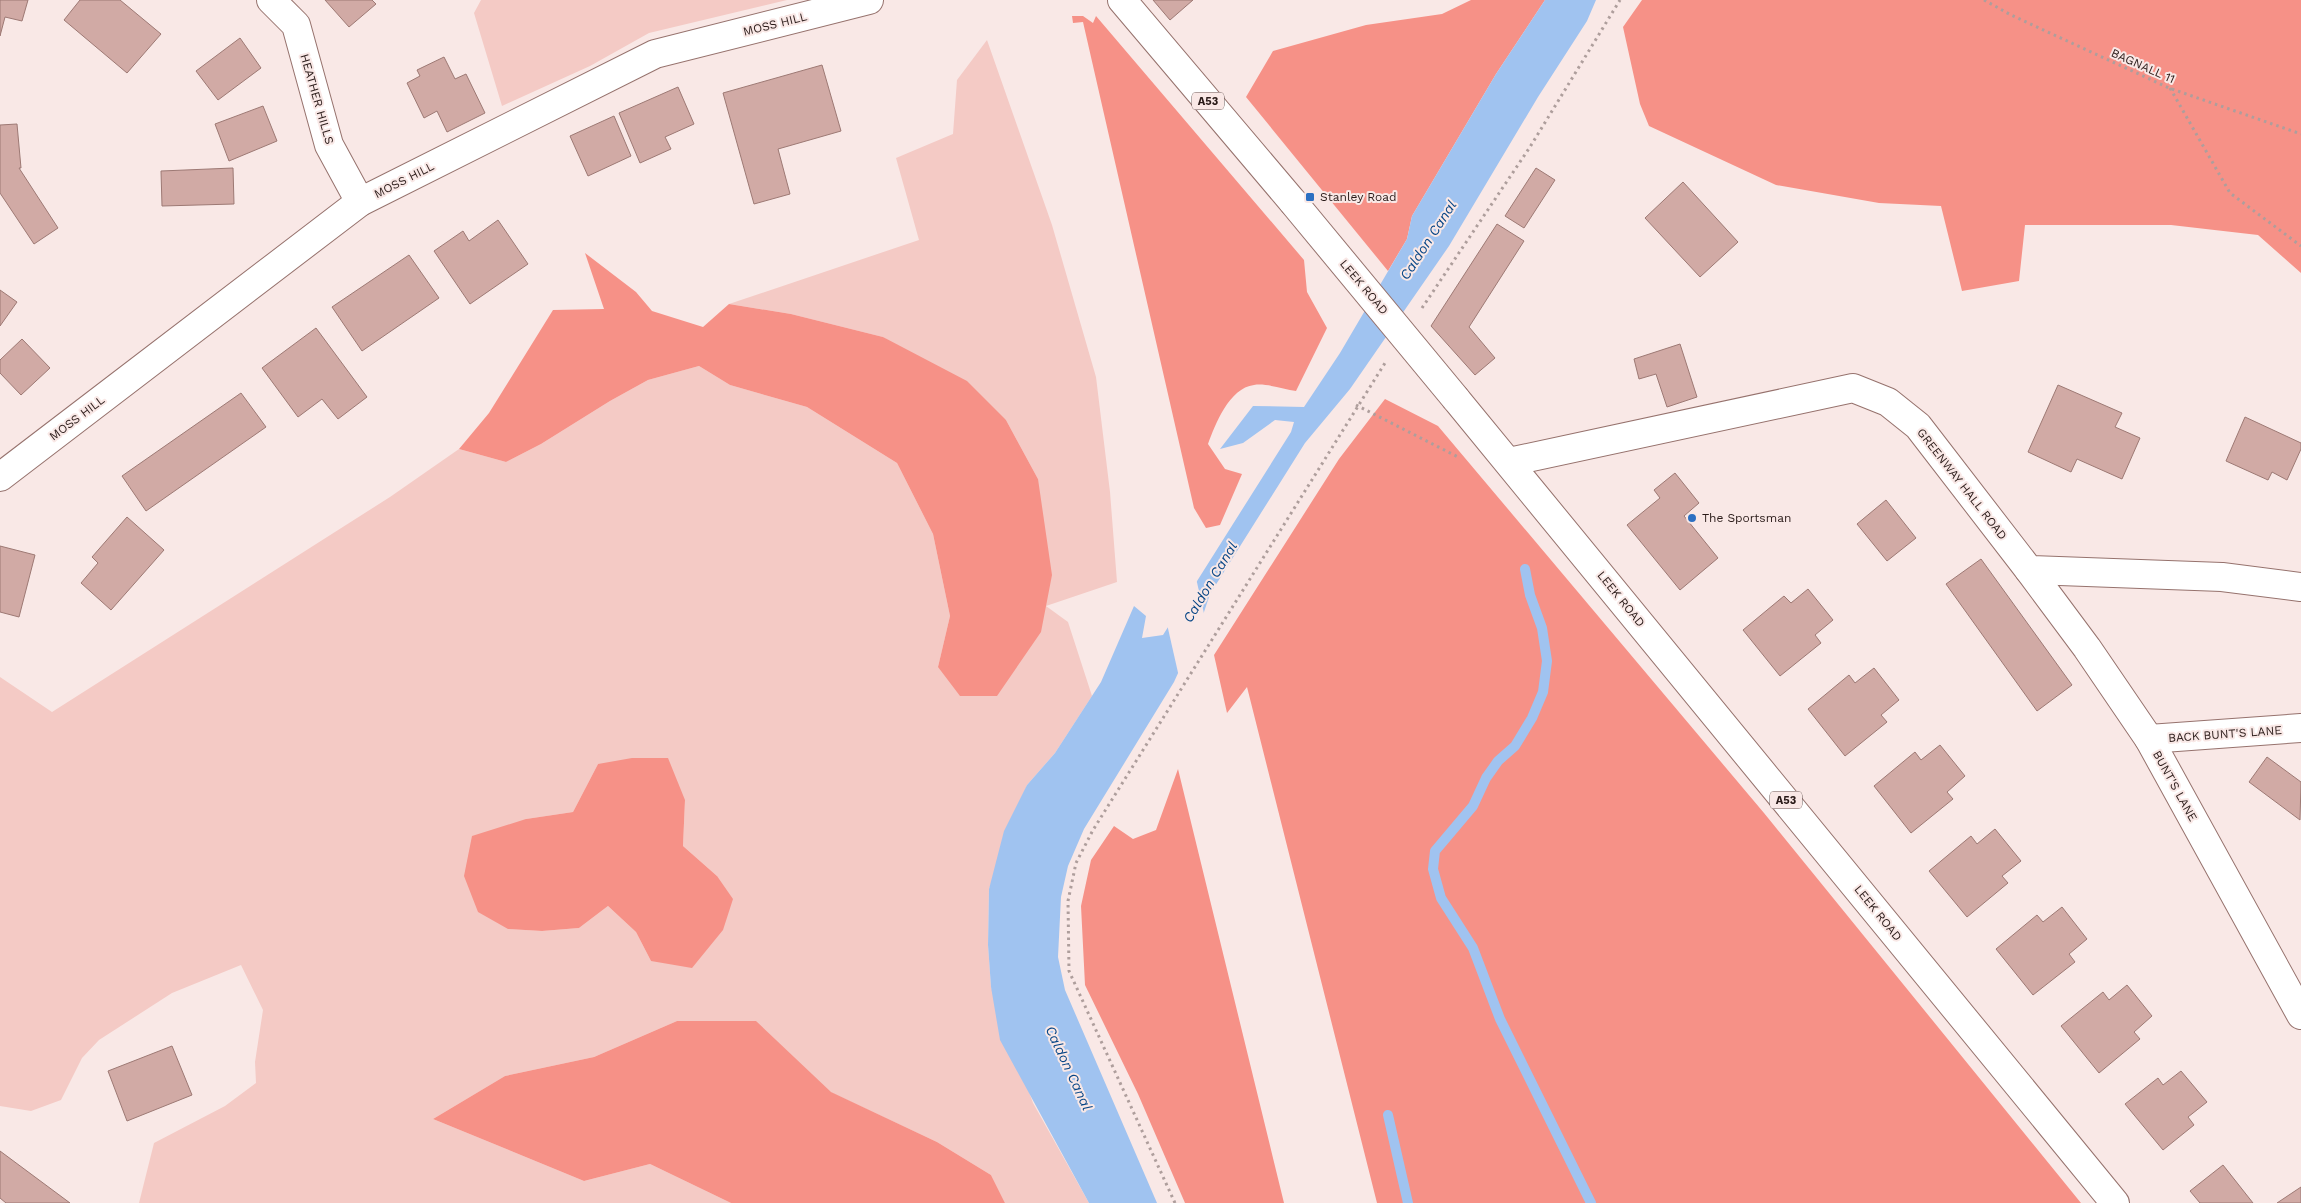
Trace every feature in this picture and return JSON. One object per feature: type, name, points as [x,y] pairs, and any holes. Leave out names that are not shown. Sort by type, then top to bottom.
[{"type":"main road","name":"HEATHER HILLS","points":[[271,0],[296,25],[328,145],[360,202]]},
{"type":"main road","name":"MOSS HILL","points":[[0,477],[360,202],[655,54],[816,6],[869,0]]},
{"type":"main road","name":"LEEK ROAD","points":[[1122,0],[1509,462],[2115,1203]]},
{"type":"main road","name":"GREENWAY HALL ROAD","points":[[1509,462],[1853,388],[1888,402],[1918,426],[2029,570]]},
{"type":"main road","points":[[2029,570],[2222,577],[2301,587]]},
{"type":"main road","name":"BUNT'S LANE","points":[[2029,570],[2088,648],[2149,739],[2301,1015]]},
{"type":"main road","name":"BACK BUNT'S LANE","points":[[2149,739],[2301,728]]},
{"type":"path","points":[[1421,308],[1530,147],[1620,0]]},
{"type":"path","name":"BAGNALL 11","points":[[1984,0],[2011,15],[2169,88],[2301,134]]},
{"type":"path","points":[[2169,88],[2230,193],[2301,246]]},
{"type":"path","points":[[1175,1203],[1069,971],[1068,901],[1076,863],[1093,830],[1356,405],[1389,357]]},
{"type":"path","points":[[1356,405],[1465,460],[1509,462]]},
{"type":"shaded area","points":[[481,0],[787,0],[649,33],[590,66],[502,106],[474,13]]},
{"type":"shaded area","points":[[1471,0],[1545,0],[1496,74],[1412,216],[1407,239],[1388,271],[1246,97],[1273,51],[1366,25],[1442,14]]},
{"type":"shaded area","points":[[1642,0],[2301,0],[2301,273],[2258,235],[2171,225],[2025,225],[2019,281],[1962,291],[1941,206],[1879,203],[1776,185],[1649,126],[1640,104],[1623,27]]},
{"type":"shaded area","points":[[1072,16],[1083,16],[1093,23],[1096,16],[1304,260],[1307,292],[1327,328],[1296,391],[1275,386],[1254,385],[1237,393],[1224,408],[1208,444],[1225,469],[1242,474],[1220,525],[1206,528],[1194,508],[1083,22],[1073,23]]},
{"type":"shaded area","points":[[987,40],[1052,225],[1096,377],[1110,492],[1117,582],[1046,606],[1068,622],[1092,696],[1055,753],[1027,785],[989,889],[988,945],[991,987],[1033,1103],[1089,1203],[1005,1203],[991,1175],[937,1142],[830,1092],[755,1021],[677,1021],[594,1057],[505,1076],[433,1119],[584,1181],[650,1164],[731,1203],[139,1203],[154,1143],[225,1106],[256,1083],[255,1062],[263,1010],[241,965],[172,993],[99,1040],[82,1058],[61,1100],[31,1111],[0,1106],[0,677],[52,712],[390,497],[459,449],[506,462],[541,444],[648,380],[699,366],[730,385],[807,407],[897,463],[933,534],[950,616],[938,667],[1038,479],[1006,420],[883,337],[791,314],[729,304],[919,240],[896,158],[953,134],[957,80]],"holes":[[[598,764],[685,800],[683,846],[717,876],[651,961],[636,932],[608,906],[579,928],[542,931],[508,929],[526,819],[573,812]]]},
{"type":"shaded area","points":[[585,253],[636,292],[652,311],[703,327],[729,304],[791,314],[883,337],[967,381],[1006,420],[1038,479],[1052,575],[1041,632],[997,696],[960,696],[938,667],[950,616],[933,534],[897,463],[807,407],[730,385],[699,366],[648,380],[541,444],[506,462],[459,449],[489,413],[553,310],[604,309]]},
{"type":"shaded area","points":[[1385,399],[1438,426],[1764,813],[2081,1203],[1377,1203],[1247,687],[1227,713],[1214,655],[1339,459]]},
{"type":"shaded area","points":[[632,758],[668,758],[685,800],[683,846],[717,876],[733,899],[723,930],[692,968],[651,961],[636,932],[608,906],[579,928],[542,931],[508,929],[478,912],[464,876],[472,836],[526,819],[573,812],[598,764]]},
{"type":"shaded area","points":[[1178,769],[1284,1203],[1185,1203],[1138,1094],[1085,985],[1081,906],[1091,860],[1114,826],[1133,839],[1156,830]]},
{"type":"shaded area","points":[[677,1021],[756,1021],[831,1092],[937,1142],[991,1175],[1005,1203],[731,1203],[650,1164],[584,1181],[433,1119],[505,1076],[594,1057]]},
{"type":"water","name":"Caldon Canal","points":[[1545,0],[1596,0],[1587,21],[1538,97],[1449,246],[1350,389],[1305,443],[1210,594],[1199,627],[1174,682],[1084,829],[1068,866],[1061,897],[1058,957],[1065,990],[1157,1203],[1089,1203],[1000,1040],[991,987],[988,945],[989,889],[1004,831],[1027,785],[1055,753],[1101,682],[1134,606],[1146,616],[1142,638],[1163,635],[1291,432],[1294,422],[1275,420],[1243,443],[1220,449],[1253,406],[1304,407],[1340,353],[1407,239],[1412,216],[1496,74]]},
{"type":"pier","points":[[1196,578],[1205,618],[1179,677],[1167,624]]},
{"type":"building","points":[[0,0],[28,0],[22,21],[5,17],[0,36]]},
{"type":"building","points":[[80,0],[120,0],[161,34],[127,73],[64,20]]},
{"type":"building","points":[[325,0],[372,0],[376,4],[349,27]]},
{"type":"building","points":[[1153,0],[1193,0],[1170,20]]},
{"type":"building","points":[[240,38],[261,68],[218,100],[196,71]]},
{"type":"building","points":[[444,57],[455,79],[466,74],[485,113],[447,132],[437,111],[424,118],[407,83],[420,76],[417,70]]},
{"type":"building","points":[[822,65],[841,131],[778,149],[790,194],[754,204],[723,93]]},
{"type":"building","points":[[678,87],[694,124],[665,137],[671,149],[640,163],[619,113]]},
{"type":"building","points":[[263,106],[277,141],[229,161],[215,124]]},
{"type":"building","points":[[614,116],[631,156],[588,176],[570,136]]},
{"type":"building","points":[[17,124],[21,168],[19,168],[58,228],[34,244],[0,193],[0,125]]},
{"type":"building","points":[[233,168],[234,204],[162,206],[161,171]]},
{"type":"building","points":[[1536,168],[1555,180],[1524,228],[1505,216]]},
{"type":"building","points":[[1683,182],[1738,242],[1700,277],[1645,218]]},
{"type":"building","points":[[498,220],[528,264],[470,304],[434,251],[463,231],[469,241]]},
{"type":"building","points":[[1497,224],[1524,241],[1469,327],[1495,358],[1475,375],[1431,326]]},
{"type":"building","points":[[409,255],[439,298],[362,351],[332,307]]},
{"type":"building","points":[[0,290],[17,302],[0,326]]},
{"type":"building","points":[[316,328],[367,397],[338,419],[322,399],[298,417],[262,368]]},
{"type":"building","points":[[22,339],[50,368],[21,395],[0,373],[0,360]]},
{"type":"building","points":[[1680,344],[1697,397],[1667,407],[1656,374],[1639,379],[1634,359]]},
{"type":"building","points":[[2058,385],[2122,413],[2115,427],[2140,438],[2122,479],[2077,459],[2071,472],[2028,452]]},
{"type":"building","points":[[241,393],[266,427],[146,511],[122,476]]},
{"type":"building","points":[[2245,417],[2301,443],[2301,449],[2287,480],[2272,472],[2268,480],[2226,461]]},
{"type":"building","points":[[1675,473],[1699,503],[1684,516],[1718,558],[1680,590],[1627,525],[1660,498],[1654,490]]},
{"type":"building","points":[[1886,500],[1916,538],[1887,561],[1857,524]]},
{"type":"building","points":[[127,517],[164,550],[111,610],[81,583],[98,563],[92,557]]},
{"type":"building","points":[[0,546],[35,555],[19,617],[0,612]]},
{"type":"building","points":[[1981,559],[2072,685],[2037,711],[1946,584]]},
{"type":"building","points":[[1808,589],[1833,620],[1815,635],[1821,643],[1780,676],[1743,630],[1784,596],[1791,603]]},
{"type":"building","points":[[1874,668],[1899,700],[1881,715],[1887,722],[1845,756],[1808,709],[1849,675],[1855,683]]},
{"type":"building","points":[[1940,745],[1965,776],[1947,792],[1953,799],[1911,833],[1874,786],[1915,752],[1921,760]]},
{"type":"building","points":[[2267,757],[2301,782],[2300,820],[2249,782]]},
{"type":"building","points":[[1995,829],[2021,861],[2002,876],[2008,883],[1967,917],[1929,871],[1971,836],[1977,844]]},
{"type":"building","points":[[2062,907],[2087,939],[2069,954],[2075,962],[2033,995],[1996,949],[2037,915],[2043,922]]},
{"type":"building","points":[[2127,985],[2152,1016],[2134,1032],[2140,1039],[2099,1073],[2061,1026],[2103,992],[2109,1000]]},
{"type":"building","points":[[172,1046],[192,1095],[127,1121],[108,1071]]},
{"type":"building","points":[[2181,1071],[2207,1102],[2188,1117],[2194,1125],[2163,1150],[2125,1104],[2158,1078],[2163,1085]]},
{"type":"building","points":[[0,1151],[70,1203],[6,1203],[0,1198]]},
{"type":"building","points":[[2223,1165],[2253,1203],[2200,1203],[2190,1191]]},
{"type":"building","points":[[2301,1187],[2301,1203],[2277,1203]]},
{"type":"waterway","points":[[1525,569],[1530,595],[1542,628],[1547,661],[1543,692],[1532,718],[1515,746],[1498,761],[1486,778],[1473,806],[1435,851],[1433,869],[1441,898],[1473,948],[1500,1019],[1591,1203]]},
{"type":"waterway","points":[[1388,1115],[1408,1203]]},
{"type":"place","name":"Stanley Road","points":[[1310,197]]},
{"type":"place","name":"The Sportsman","points":[[1692,518]]}]
